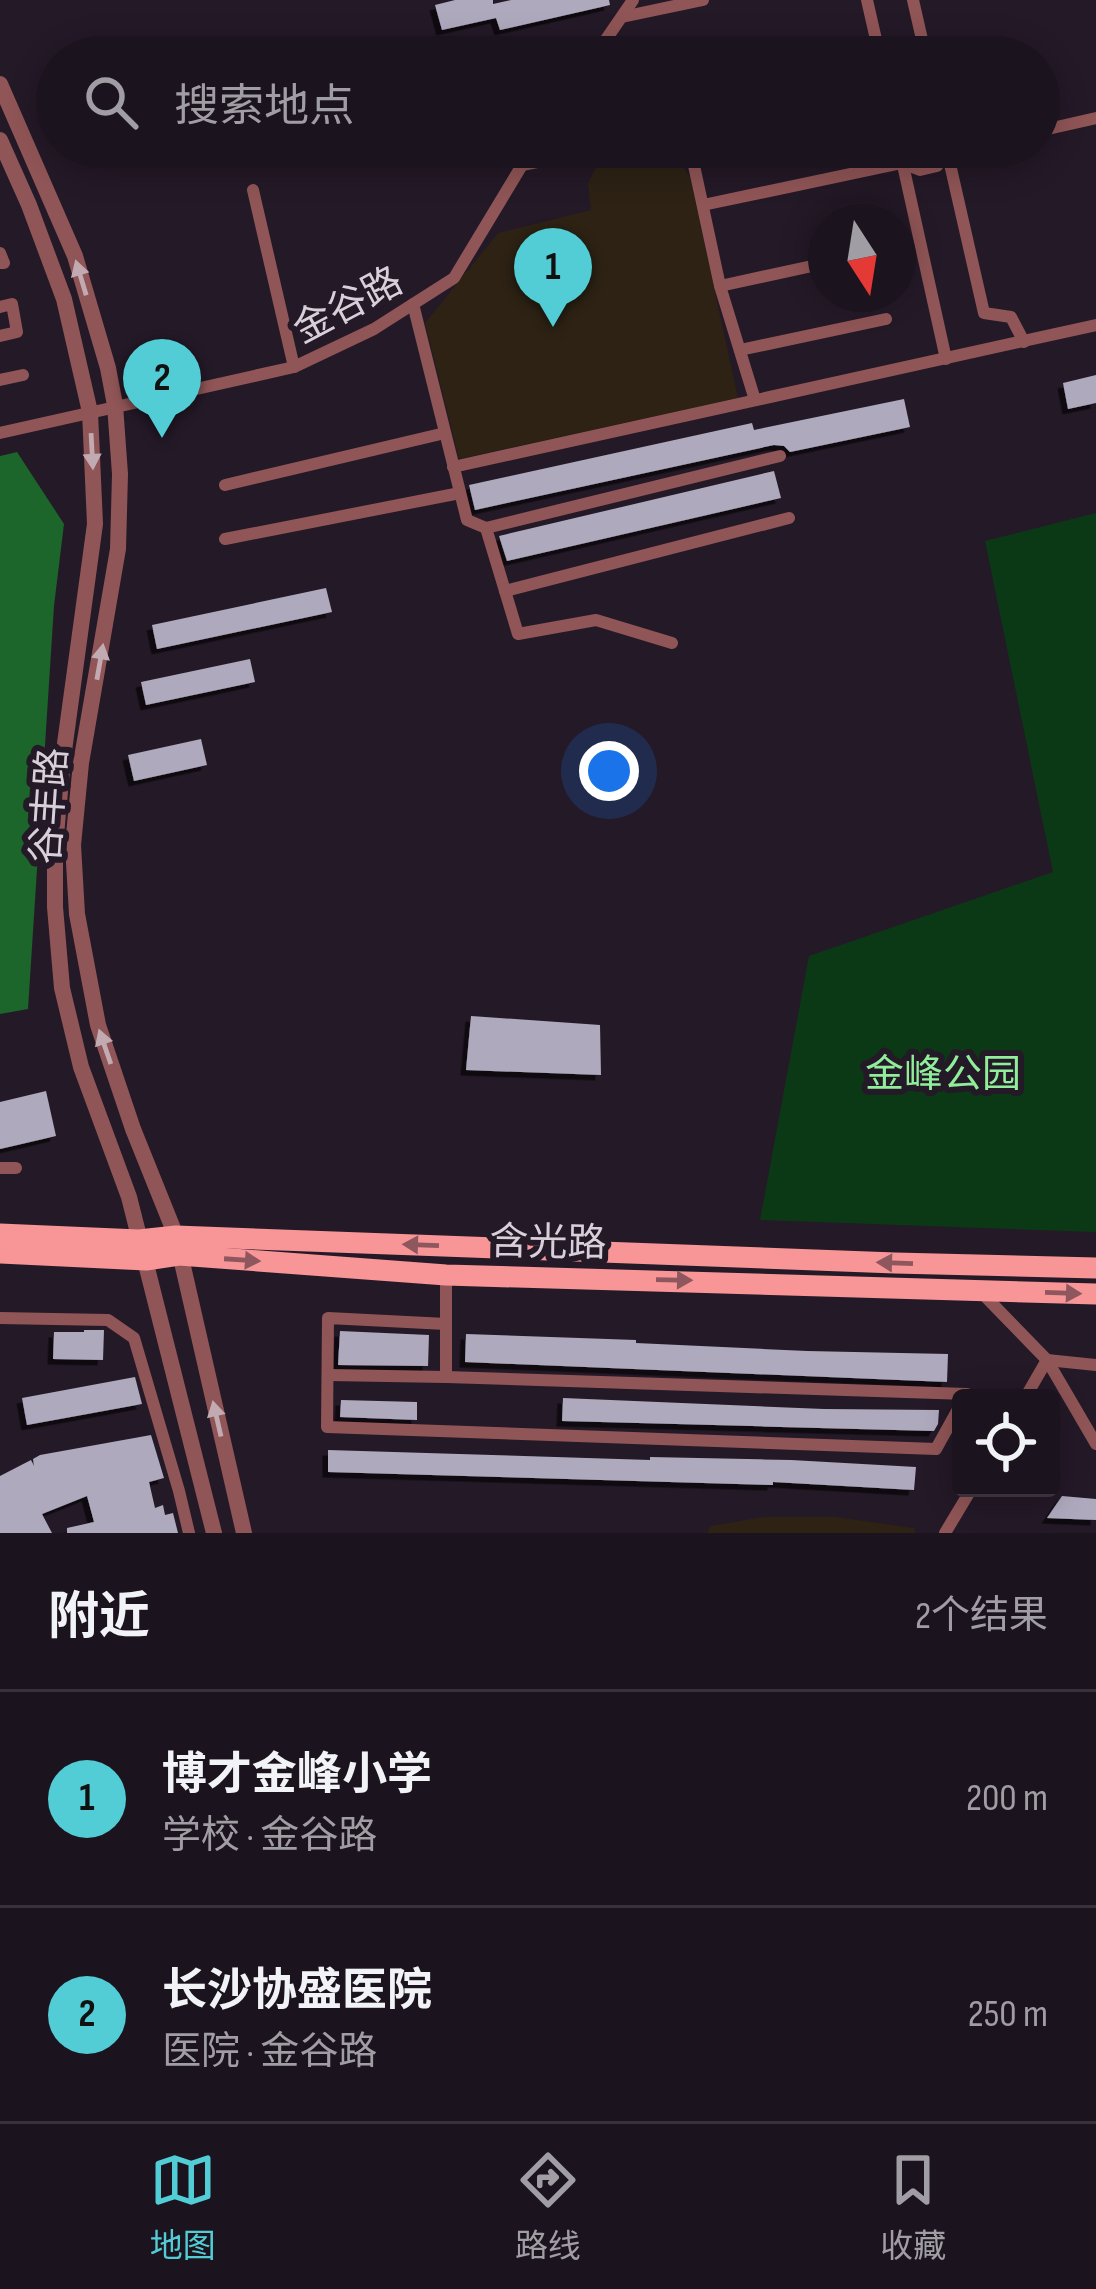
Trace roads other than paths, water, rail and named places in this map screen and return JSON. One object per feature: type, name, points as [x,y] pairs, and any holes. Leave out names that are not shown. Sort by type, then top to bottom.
[{"type":"main road","name":"含光路","points":[[0,1234],[142,1250]]},
{"type":"main road","name":"含光路","points":[[177,1246],[446,1275],[1096,1294]]},
{"type":"main road","name":"含光路","points":[[0,1253],[177,1246],[1096,1268]]},
{"type":"street","points":[[609,36],[633,0]]},
{"type":"street","points":[[622,17],[703,0]]},
{"type":"street","points":[[867,0],[875,36]]},
{"type":"street","points":[[913,0],[921,36]]},
{"type":"street","name":"谷丰路","points":[[0,84],[36,167]]},
{"type":"street","points":[[1060,126],[1096,118]]},
{"type":"street","name":"谷丰路","points":[[0,140],[64,299],[90,412],[95,524],[55,846],[62,988],[81,1066],[129,1197],[214,1533]]},
{"type":"street","name":"谷丰路","points":[[37,168],[75,256],[108,368],[120,474],[118,549],[81,763],[73,845],[77,914],[98,1025],[177,1246],[244,1533]]},
{"type":"street","name":"金谷路","points":[[0,433],[294,367],[374,329],[454,278],[520,168]]},
{"type":"street","points":[[695,168],[720,286],[755,400]]},
{"type":"street","points":[[703,206],[883,168]]},
{"type":"street","points":[[903,168],[946,359]]},
{"type":"street","points":[[951,168],[984,313],[1011,317],[1024,342]]},
{"type":"street","points":[[253,190],[294,367]]},
{"type":"street","points":[[0,254],[4,262],[0,263]]},
{"type":"street","points":[[720,286],[808,266]]},
{"type":"street","points":[[0,307],[12,304],[17,332],[0,336]]},
{"type":"street","points":[[413,304],[467,520],[486,528],[780,456]]},
{"type":"street","points":[[740,350],[886,319]]},
{"type":"street","points":[[453,467],[1096,326]]},
{"type":"street","points":[[0,380],[23,375]]},
{"type":"street","points":[[225,485],[445,433]]},
{"type":"street","points":[[226,538],[460,493]]},
{"type":"street","points":[[505,591],[788,518]]},
{"type":"street","points":[[486,528],[518,634],[596,620],[672,643]]},
{"type":"street","points":[[0,1168],[16,1168]]},
{"type":"street","points":[[446,1275],[446,1376]]},
{"type":"street","points":[[979,1290],[1047,1360],[1096,1444]]},
{"type":"street","points":[[0,1318],[108,1320],[134,1338],[189,1533]]},
{"type":"street","points":[[446,1324],[328,1318],[327,1427],[936,1449],[952,1421]]},
{"type":"street","points":[[1047,1360],[1096,1365]]},
{"type":"street","points":[[1030,1389],[1047,1360]]},
{"type":"street","points":[[329,1375],[952,1393]]},
{"type":"street","points":[[945,1533],[967,1497]]},
{"type":"place","name":"博才金峰小学","points":[[553,327]]},
{"type":"place","name":"长沙协盛医院","points":[[162,438]]},
{"type":"park label","name":"金峰公园","points":[[943,1073]]}]
